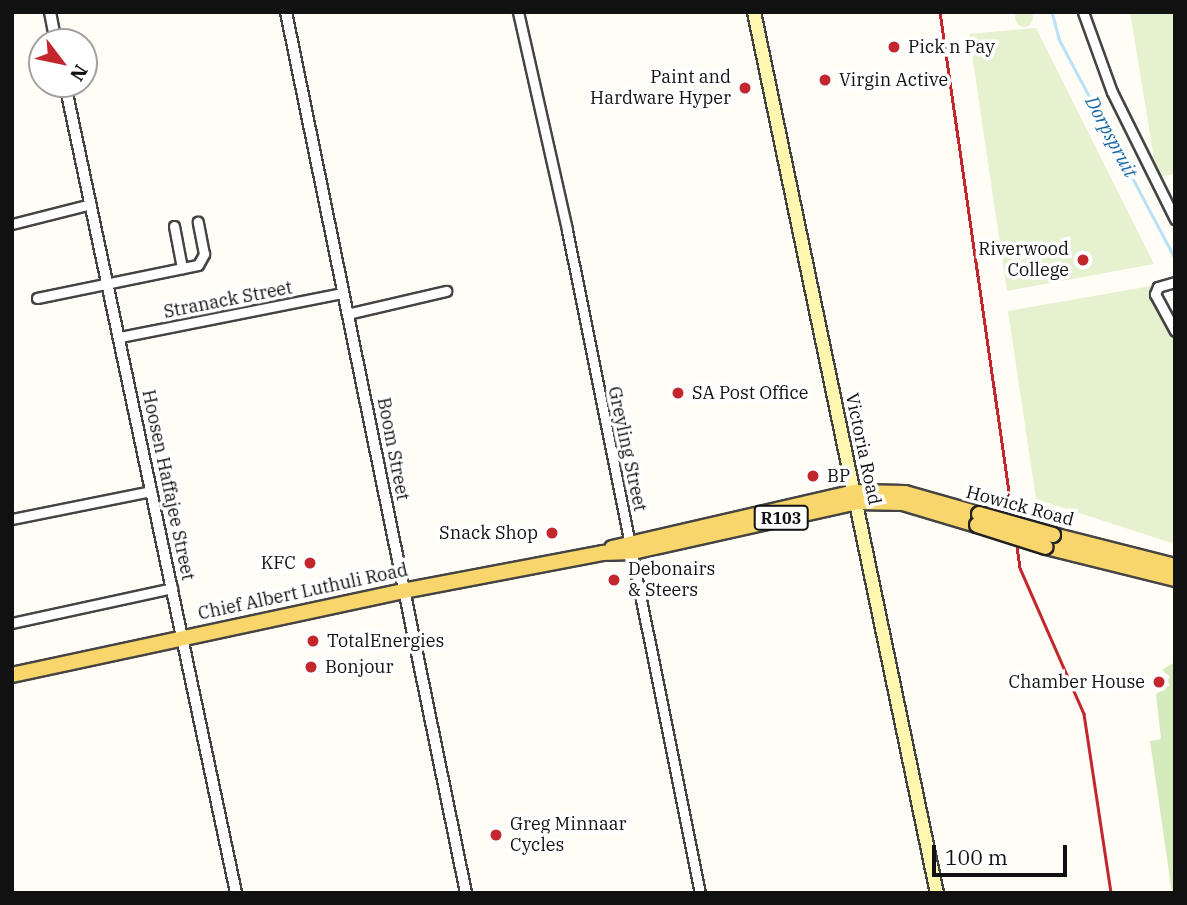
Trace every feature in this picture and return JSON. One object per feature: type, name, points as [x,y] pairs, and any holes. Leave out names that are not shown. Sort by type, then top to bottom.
[{"type":"main road","name":"Victoria Road","points":[[754,12],[937,893]]},
{"type":"main road","name":"Howick Road","points":[[855,497],[905,494],[978,520],[1175,579]]},
{"type":"main road","name":"Chief Albert Luthuli Road","points":[[12,675],[403,591],[632,547],[855,497]]},
{"type":"main road","name":"Howick Road","points":[[1049,541],[1175,566]]},
{"type":"street","name":"Boom Street","points":[[286,12],[466,893]]},
{"type":"street","name":"Greyling Street","points":[[518,12],[632,547],[700,893]]},
{"type":"street","points":[[1083,12],[1112,92],[1175,219]]},
{"type":"street","name":"Hoosen Haffajee Street","points":[[68,98],[236,893]]},
{"type":"street","points":[[12,224],[90,204]]},
{"type":"street","points":[[37,298],[182,268],[202,261],[198,222]]},
{"type":"street","points":[[174,226],[182,268]]},
{"type":"street","points":[[1175,282],[1158,287],[1155,294],[1175,331]]},
{"type":"street","points":[[347,314],[446,291]]},
{"type":"street","name":"Stranack Street","points":[[120,337],[343,293]]},
{"type":"street","points":[[12,519],[151,491]]},
{"type":"street","points":[[12,623],[172,588]]},
{"type":"green space","points":[[1024,9],[1030,12],[1033,18],[1030,24],[1024,27],[1018,24],[1015,18],[1018,12]]},
{"type":"green space","points":[[1130,12],[1175,12],[1175,174],[1157,177]]},
{"type":"green space","points":[[1036,28],[1154,264],[1007,291],[969,34]]},
{"type":"green space","points":[[1151,286],[1175,327],[1175,544],[1036,499],[1008,311]]},
{"type":"green space","points":[[1175,662],[1175,893],[1172,893],[1150,741],[1161,739],[1156,694],[1170,685],[1167,681],[1170,677],[1162,670]]},
{"type":"waterway","name":"Dorpspruit","points":[[1052,12],[1059,39],[1175,258]]},
{"type":"railway","points":[[940,12],[1020,568],[1084,714],[1111,893]]},
{"type":"place","name":"Pick n Pay","points":[[894,47]]},
{"type":"place","name":"Virgin Active","points":[[825,80]]},
{"type":"place","name":"Paint and Hardware Hyper","points":[[745,88]]},
{"type":"place","name":"Riverwood College","points":[[1083,260]]},
{"type":"place","name":"SA Post Office","points":[[678,393]]},
{"type":"place","name":"BP","points":[[813,476]]},
{"type":"place","name":"Snack Shop","points":[[552,533]]},
{"type":"place","name":"KFC","points":[[310,563]]},
{"type":"place","name":"Debonairs & Steers","points":[[614,580]]},
{"type":"place","name":"TotalEnergies","points":[[313,641]]},
{"type":"place","name":"Bonjour","points":[[311,667]]},
{"type":"place","name":"Chamber House","points":[[1159,682]]},
{"type":"place","name":"Greg Minnaar Cycles","points":[[496,835]]}]
